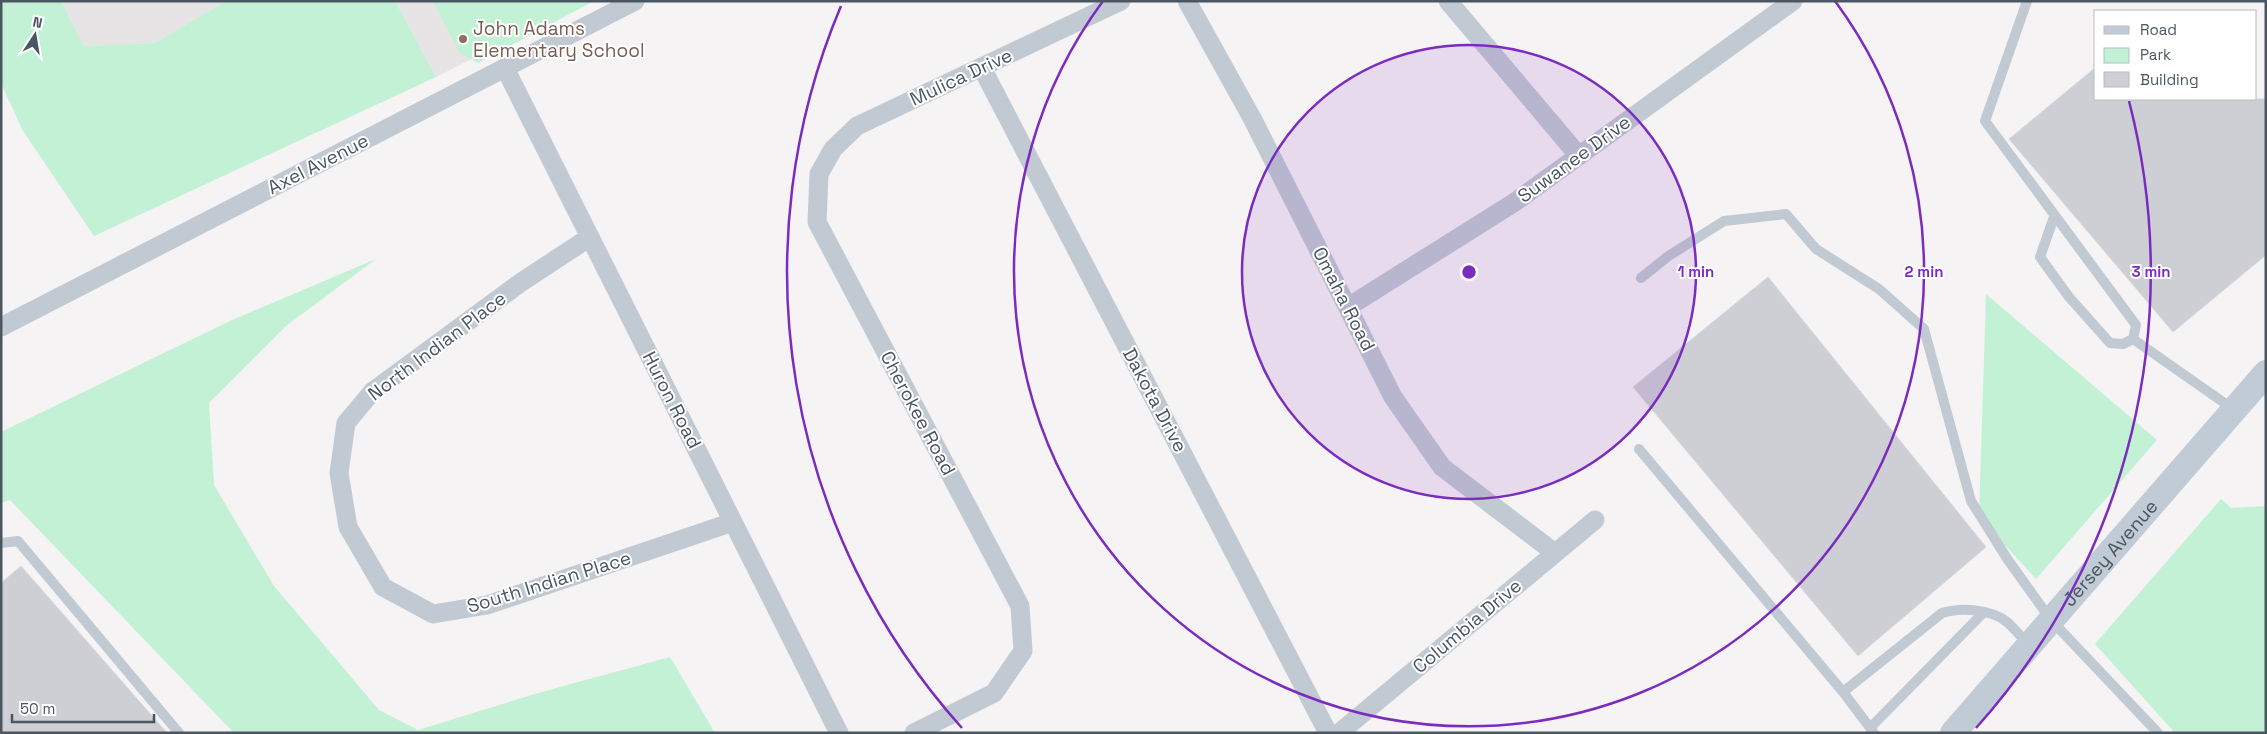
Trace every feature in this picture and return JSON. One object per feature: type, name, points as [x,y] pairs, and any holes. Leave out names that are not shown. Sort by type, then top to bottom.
[{"type":"main road","name":"Jersey Avenue","points":[[1953,733],[2265,375]]},
{"type":"street","name":"Axel Avenue","points":[[1,327],[635,1]]},
{"type":"street","name":"Mulica Drive","points":[[819,174],[833,149],[857,126],[1121,1]]},
{"type":"street","name":"Omaha Road","points":[[1187,1],[1252,118],[1393,397],[1442,467],[1555,553]]},
{"type":"street","points":[[1448,1],[1579,156]]},
{"type":"street","name":"Suwanee Drive","points":[[1348,307],[1515,202],[1793,1]]},
{"type":"street","name":"Huron Road","points":[[505,68],[839,733]]},
{"type":"street","name":"Dakota Drive","points":[[982,68],[1328,733]]},
{"type":"street","name":"Cherokee Road","points":[[819,174],[817,222],[1020,606],[1022,651],[994,693],[914,733]]},
{"type":"street","name":"North Indian Place","points":[[342,491],[339,473],[346,423],[372,392],[520,283],[590,237]]},
{"type":"street","name":"South Indian Place","points":[[342,491],[348,527],[383,587],[433,614],[487,605],[733,522]]},
{"type":"street","name":"Columbia Drive","points":[[1339,733],[1596,520]]},
{"type":"lane","points":[[2027,1],[1985,121],[2054,217],[2136,325],[2134,339]]},
{"type":"lane","points":[[1641,278],[1668,257],[1724,221],[1786,214],[1816,249],[1879,289],[1924,329],[1971,501],[2008,560],[2051,620],[2158,733]]},
{"type":"lane","points":[[2054,217],[2040,256],[2069,297],[2110,343],[2123,344],[2134,339]]},
{"type":"lane","points":[[2134,339],[2234,410]]},
{"type":"lane","points":[[1639,449],[1843,692],[1872,730],[1983,613]]},
{"type":"lane","points":[[1,543],[18,540],[179,733]]},
{"type":"lane","points":[[1843,692],[1942,612],[1955,609],[1983,613],[2005,621],[2029,645]]},
{"type":"shaded area","points":[[61,1],[226,1],[155,43],[84,46]]},
{"type":"shaded area","name":"John Adams Elementary School","points":[[395,1],[586,1],[436,77]]},
{"type":"green space","points":[[1,1],[61,1],[84,46],[155,43],[226,1],[395,1],[436,77],[94,236],[23,131],[1,83]]},
{"type":"green space","name":"John Adams Elementary School","points":[[433,1],[594,1],[478,63],[459,52]]},
{"type":"green space","points":[[376,259],[286,326],[209,403],[214,485],[274,586],[379,710],[418,730],[538,693],[670,657],[715,733],[234,733],[10,500],[1,503],[1,432],[232,320]]},
{"type":"green space","points":[[1986,294],[2157,440],[2036,579],[1979,517]]},
{"type":"green space","points":[[2221,499],[2231,508],[2266,506],[2266,733],[2175,733],[2095,644]]},
{"type":"building","points":[[2094,69],[2094,100],[2266,99],[2266,255],[2173,332],[2009,139]]},
{"type":"building","points":[[1768,277],[1986,547],[1858,656],[1633,387]]},
{"type":"building","points":[[21,566],[167,733],[1,733],[1,583]]},
{"type":"place","name":"John Adams Elementary School","points":[[463,39]]}]
